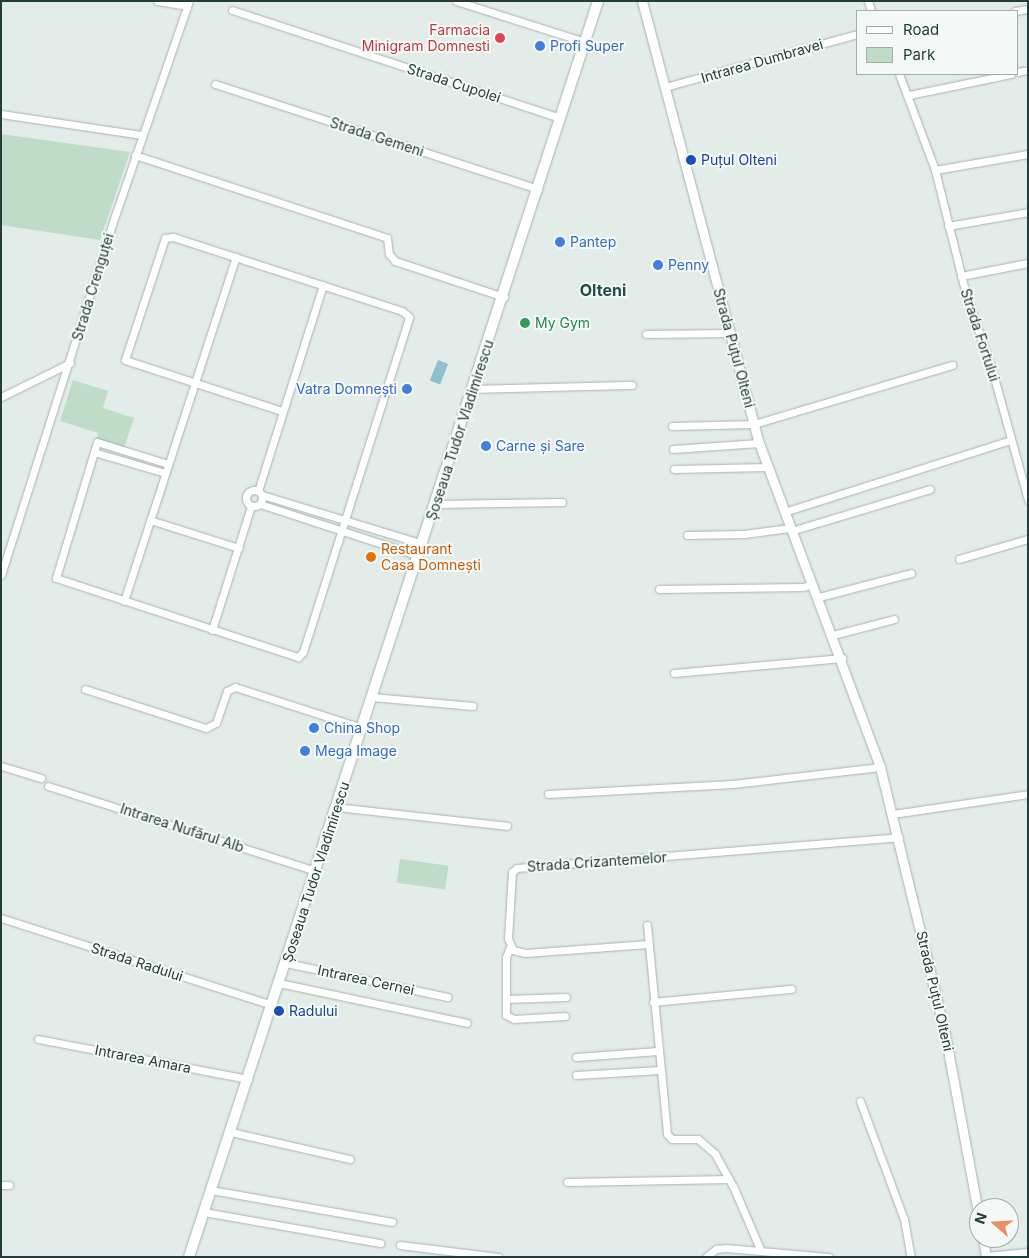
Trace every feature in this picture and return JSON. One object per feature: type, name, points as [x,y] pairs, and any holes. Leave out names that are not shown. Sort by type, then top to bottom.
[{"type":"main road","name":"Șoseaua Tudor Vladimirescu","points":[[189,1257],[504,297],[598,1]]},
{"type":"street","points":[[157,1],[188,3]]},
{"type":"street","points":[[456,1],[585,42]]},
{"type":"street","name":"Strada Puțul Olteni","points":[[642,1],[759,443],[784,512],[842,658],[880,767],[899,838],[945,1034],[975,1198]]},
{"type":"street","name":"Strada Crenguței","points":[[1,575],[135,155],[188,3]]},
{"type":"street","name":"Strada Cupolei","points":[[232,10],[561,118]]},
{"type":"street","name":"Intrarea Dumbravei","points":[[665,87],[856,35]]},
{"type":"street","name":"Strada Fortului","points":[[899,75],[909,95],[935,170],[961,276],[1026,487],[1028,500]]},
{"type":"street","points":[[909,95],[1006,75]]},
{"type":"street","name":"Strada Gemeni","points":[[215,84],[538,189]]},
{"type":"street","points":[[1,114],[142,135]]},
{"type":"street","points":[[935,170],[1028,154]]},
{"type":"street","points":[[135,155],[388,238],[389,254],[395,261],[504,297]]},
{"type":"street","points":[[948,226],[1028,212]]},
{"type":"street","points":[[168,464],[97,442],[56,578],[295,657],[301,655],[409,318],[402,311],[323,285],[236,257],[165,238],[128,344],[125,360],[282,411]]},
{"type":"street","points":[[124,601],[236,257]]},
{"type":"street","points":[[961,276],[1028,263]]},
{"type":"street","points":[[260,504],[260,493],[282,411],[323,285]]},
{"type":"street","points":[[646,334],[731,333]]},
{"type":"street","points":[[1,397],[70,363]]},
{"type":"street","points":[[672,426],[754,424],[952,365]]},
{"type":"street","points":[[474,388],[632,385]]},
{"type":"street","points":[[784,512],[1011,440]]},
{"type":"street","points":[[673,449],[759,443]]},
{"type":"street","points":[[94,452],[165,473]]},
{"type":"street","points":[[674,469],[768,467]]},
{"type":"street","points":[[687,535],[752,534],[791,529],[930,489]]},
{"type":"street","points":[[251,506],[246,502],[246,495],[250,491],[423,544]]},
{"type":"street","points":[[436,504],[562,502]]},
{"type":"street","points":[[251,506],[260,504],[419,556]]},
{"type":"street","points":[[212,630],[251,506]]},
{"type":"street","points":[[301,518],[304,508]]},
{"type":"street","points":[[150,520],[239,548]]},
{"type":"street","points":[[959,559],[1028,539]]},
{"type":"street","points":[[819,597],[911,573]]},
{"type":"street","points":[[659,589],[803,588],[813,584]]},
{"type":"street","points":[[833,635],[894,619]]},
{"type":"street","points":[[674,673],[842,658]]},
{"type":"street","points":[[84,689],[206,728],[216,723],[227,691],[235,688],[362,728]]},
{"type":"street","points":[[372,697],[473,706]]},
{"type":"street","points":[[1,766],[41,778]]},
{"type":"street","points":[[548,794],[733,784],[880,767]]},
{"type":"street","name":"Intrarea Nufărul Alb","points":[[48,786],[316,871]]},
{"type":"street","points":[[893,814],[1028,794]]},
{"type":"street","points":[[336,807],[507,826]]},
{"type":"street","name":"Strada Crizantemelor","points":[[506,999],[506,957],[510,947],[510,876],[518,868],[899,838]]},
{"type":"street","name":"Strada Radului","points":[[1,918],[272,1005]]},
{"type":"street","points":[[647,925],[667,1134],[672,1139],[698,1139],[714,1154],[729,1179],[760,1249]]},
{"type":"street","points":[[510,947],[525,953],[648,944]]},
{"type":"street","name":"Intrarea Cernei","points":[[286,963],[447,997]]},
{"type":"street","points":[[280,983],[467,1023]]},
{"type":"street","points":[[653,1002],[791,989]]},
{"type":"street","points":[[565,1016],[509,1018],[506,999],[566,997]]},
{"type":"street","name":"Intrarea Amara","points":[[38,1039],[248,1079]]},
{"type":"street","points":[[576,1056],[658,1051]]},
{"type":"street","points":[[576,1074],[660,1070]]},
{"type":"street","points":[[860,1101],[904,1219],[911,1257]]},
{"type":"street","points":[[231,1132],[350,1159]]},
{"type":"street","points":[[567,1182],[729,1179]]},
{"type":"street","points":[[211,1190],[392,1222]]},
{"type":"street","points":[[204,1212],[380,1243]]},
{"type":"street","points":[[400,1245],[498,1257]]},
{"type":"street","points":[[706,1257],[716,1249],[760,1249],[829,1257]]},
{"type":"street","points":[[985,1257],[1028,1253]]},
{"type":"green space","points":[[1,134],[130,152],[100,240],[1,225]]},
{"type":"green space","points":[[73,380],[108,391],[103,408],[134,418],[124,448],[96,440],[98,433],[60,421]]},
{"type":"green space","points":[[400,859],[449,866],[445,890],[397,883]]},
{"type":"water","points":[[438,360],[448,364],[440,385],[430,380]]},
{"type":"place","name":"Farmacia Minigram Domnesti","points":[[500,38]]},
{"type":"place","name":"Profi Super","points":[[540,46]]},
{"type":"place","name":"Puțul Olteni","points":[[691,160]]},
{"type":"place","name":"Pantep","points":[[560,242]]},
{"type":"place","name":"Penny","points":[[658,265]]},
{"type":"place","name":"My Gym","points":[[525,323]]},
{"type":"place","name":"Vatra Domnești","points":[[407,389]]},
{"type":"place","name":"Carne și Sare","points":[[486,446]]},
{"type":"place","name":"Restaurant Casa Domnești","points":[[371,557]]},
{"type":"place","name":"China Shop","points":[[314,728]]},
{"type":"place","name":"Mega Image","points":[[305,751]]},
{"type":"place","name":"Radului","points":[[279,1011]]},
{"type":"district","name":"Olteni","points":[[603,290]]}]
